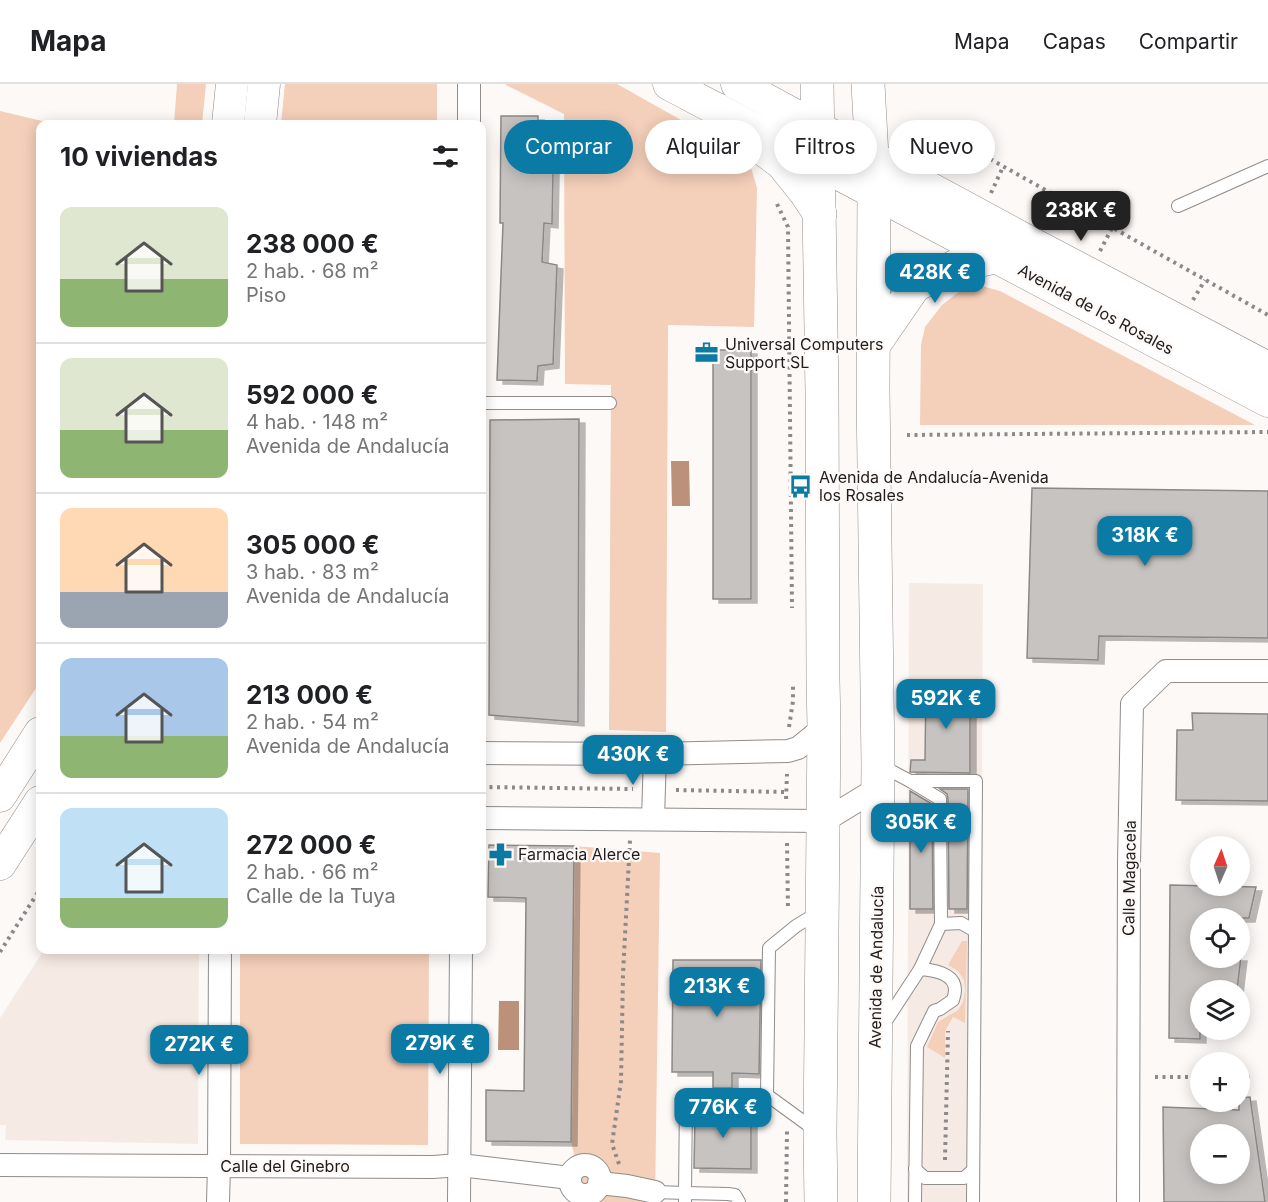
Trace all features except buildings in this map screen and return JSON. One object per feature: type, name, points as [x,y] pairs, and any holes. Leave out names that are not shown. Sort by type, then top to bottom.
[{"type":"main road","points":[[228,120],[232,84]]},
{"type":"main road","points":[[260,120],[264,84]]},
{"type":"main road","name":"Avenida de los Rosales","points":[[669,84],[774,140]]},
{"type":"main road","name":"Avenida de los Rosales","points":[[737,84],[805,120]]},
{"type":"main road","points":[[817,84],[818,120]]},
{"type":"main road","name":"Avenida de Andalucía","points":[[868,84],[870,120]]},
{"type":"main road","points":[[718,110],[732,129],[750,139],[782,163],[820,214]]},
{"type":"main road","name":"Avenida de los Rosales","points":[[877,160],[1268,368]]},
{"type":"main road","points":[[819,174],[824,727],[821,1202]]},
{"type":"main road","name":"Avenida de los Rosales","points":[[838,174],[1268,400]]},
{"type":"main road","name":"Avenida de Andalucía","points":[[873,174],[878,776],[874,1202]]},
{"type":"main road","points":[[873,347],[915,286],[955,266],[997,257]]},
{"type":"main road","points":[[4,783],[36,739]]},
{"type":"main road","points":[[0,864],[36,814]]},
{"type":"street","points":[[469,84],[469,120]]},
{"type":"street","name":"Calle Magacela","points":[[1128,1202],[1132,704],[1167,670],[1268,671]]},
{"type":"street","points":[[486,753],[655,754],[788,751],[798,748],[824,727]]},
{"type":"street","points":[[653,819],[655,754]]},
{"type":"street","points":[[36,767],[4,783],[36,812]]},
{"type":"street","points":[[486,818],[824,821],[878,776]]},
{"type":"street","points":[[218,1202],[220,954]]},
{"type":"street","points":[[459,1202],[461,954]]},
{"type":"street","name":"Calle del Ginebro","points":[[0,1165],[433,1167],[460,1165],[570,1178],[574,1169],[588,1166],[596,1170],[599,1184],[627,1186],[655,1192]]},
{"type":"lane","points":[[1178,206],[1268,166]]},
{"type":"lane","points":[[486,403],[610,403]]},
{"type":"lane","points":[[878,776],[910,781],[976,782],[973,1202]]},
{"type":"lane","points":[[876,1038],[920,969],[941,924],[940,799],[910,781]]},
{"type":"lane","points":[[767,1095],[769,948],[796,926],[822,910]]},
{"type":"lane","points":[[941,924],[961,923],[975,931]]},
{"type":"lane","points":[[915,1202],[917,1046],[934,1011],[953,1000],[955,990],[952,980],[941,972],[920,969]]},
{"type":"lane","points":[[685,1197],[686,1097],[767,1095],[820,1134]]},
{"type":"lane","points":[[915,1168],[925,1178],[964,1178],[973,1170]]},
{"type":"lane","points":[[655,1192],[685,1197],[728,1194],[735,1195],[739,1202]]},
{"type":"path","points":[[995,162],[1268,315]]},
{"type":"path","points":[[988,199],[1003,167]]},
{"type":"path","points":[[774,197],[789,230],[792,618]]},
{"type":"path","points":[[1098,256],[1112,228]]},
{"type":"path","points":[[1190,306],[1204,280]]},
{"type":"path","points":[[907,435],[1268,432]]},
{"type":"path","points":[[786,820],[793,677]]},
{"type":"path","points":[[627,1186],[612,1144],[621,1081],[623,974],[630,840]]},
{"type":"path","points":[[0,952],[36,895]]},
{"type":"path","points":[[945,1178],[948,1031]]},
{"type":"path","points":[[1155,1077],[1190,1077]]},
{"type":"shaded area","points":[[177,84],[206,84],[202,120],[174,120]]},
{"type":"shaded area","points":[[285,84],[437,84],[437,120],[281,120]]},
{"type":"shaded area","points":[[617,84],[681,120],[645,120],[645,174],[753,174],[757,188],[754,327],[668,325],[666,732],[609,730],[611,385],[565,384],[564,174],[633,174],[633,120],[564,120],[564,114],[506,85]]},
{"type":"shaded area","points":[[0,111],[38,120],[36,120],[36,688],[0,743]]},
{"type":"shaded area","points":[[982,286],[1000,291],[1255,425],[920,425],[921,345],[925,327],[942,305],[960,291]]},
{"type":"shaded area","points":[[671,461],[689,461],[690,506],[672,506]]},
{"type":"shaded area","points":[[909,583],[983,584],[980,1202],[907,1202]]},
{"type":"shaded area","points":[[574,846],[660,853],[655,1202],[581,1202],[585,1197],[571,1142]]},
{"type":"shaded area","points":[[962,941],[967,941],[965,1023],[953,1017],[945,1031],[945,1058],[927,1047],[938,1022],[958,1010],[963,1002],[964,980],[958,971],[948,965]]},
{"type":"shaded area","points":[[41,954],[199,954],[198,1144],[5,1140],[6,1125],[0,1125],[0,1018]]},
{"type":"shaded area","points":[[240,954],[429,954],[428,1145],[240,1144]]},
{"type":"shaded area","points":[[499,1001],[519,1001],[519,1050],[498,1050]]},
{"type":"place","name":"Universal Computers Support SL","points":[[707,353]]},
{"type":"place","name":"Avenida de Andalucía-Avenida los Rosales","points":[[801,486]]},
{"type":"place","name":"Farmacia Alerce","points":[[500,854]]}]
